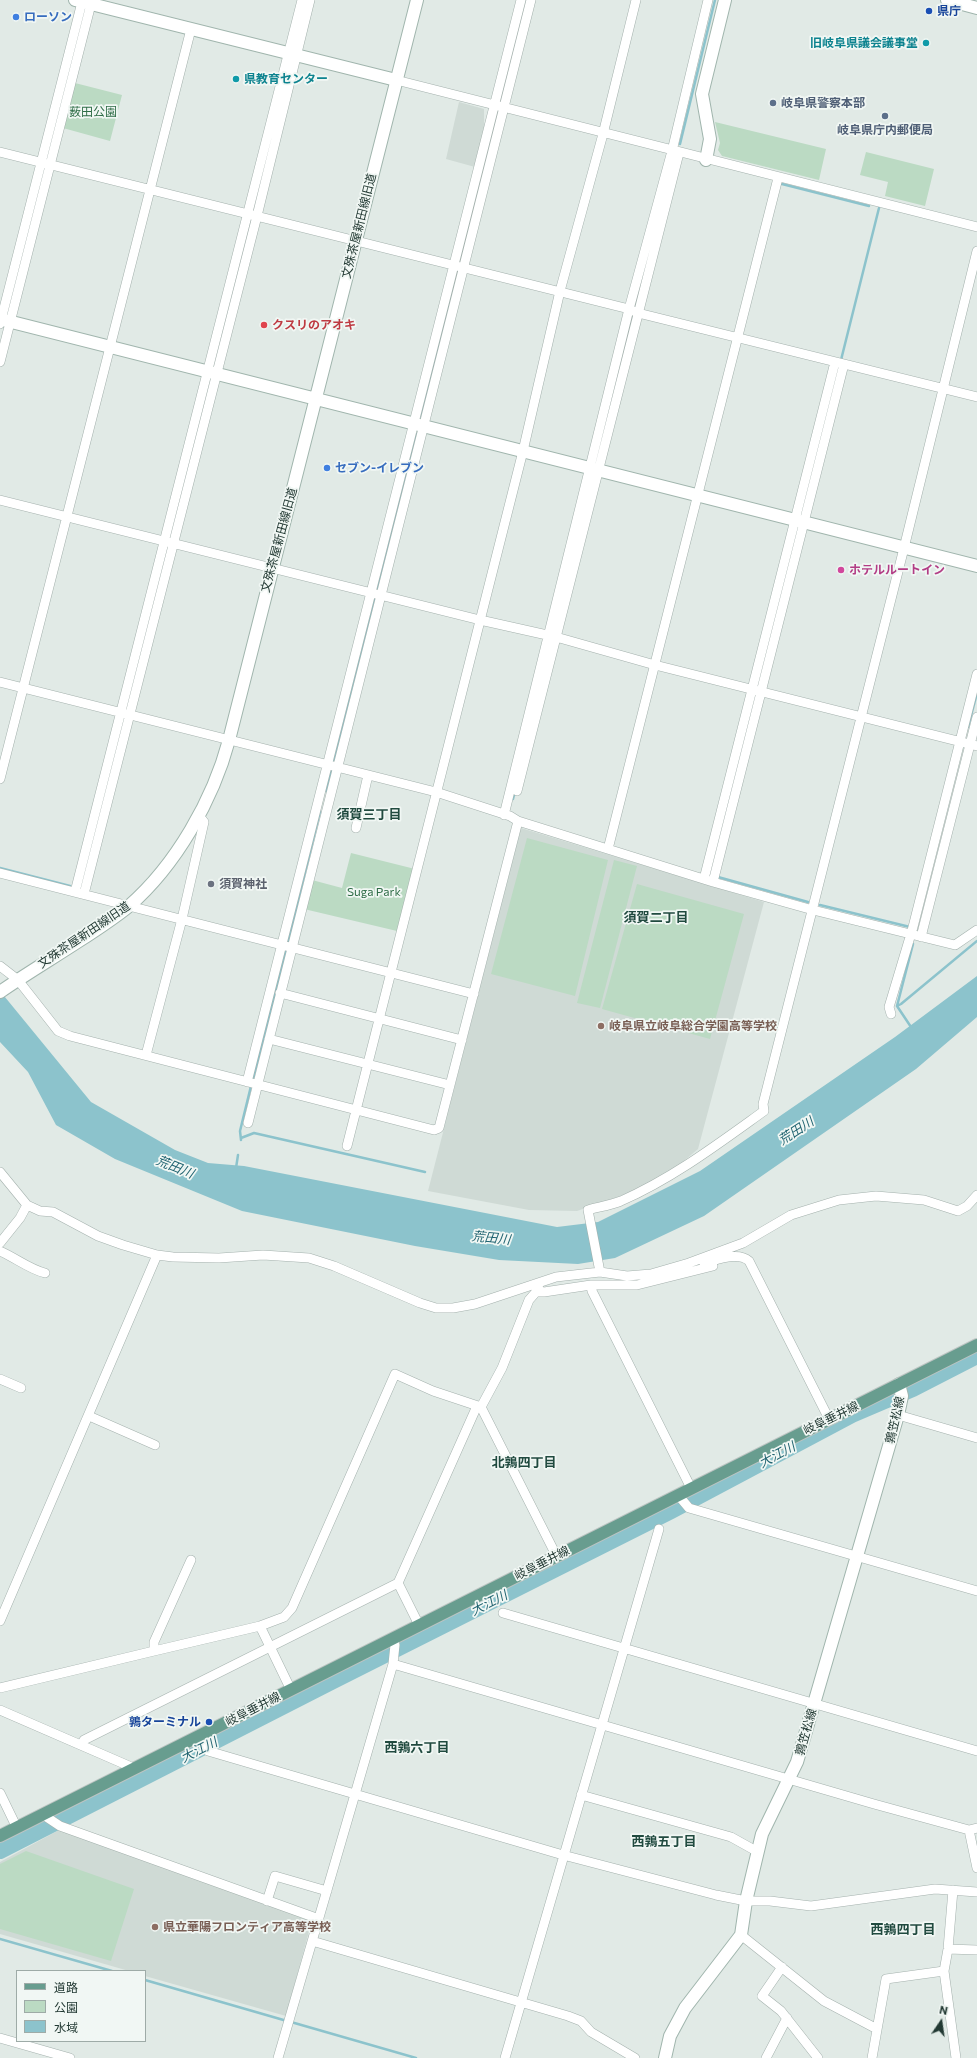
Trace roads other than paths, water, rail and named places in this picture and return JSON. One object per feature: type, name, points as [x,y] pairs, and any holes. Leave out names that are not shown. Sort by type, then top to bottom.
[{"type":"main road","name":"岐阜垂井線","points":[[0,1836],[47,1816],[132,1770],[199,1740],[291,1690],[395,1646],[419,1625],[556,1555],[680,1498],[691,1488],[829,1419],[901,1390],[977,1345]]},
{"type":"street","points":[[212,372],[257,216],[293,54],[302,0]]},
{"type":"street","points":[[80,893],[212,372],[247,214],[310,0]]},
{"type":"street","name":"文殊茶屋新田線旧道","points":[[0,992],[109,921],[129,906],[159,875],[199,816],[212,791],[229,740],[417,0]]},
{"type":"street","points":[[499,108],[521,0]]},
{"type":"street","points":[[248,1082],[338,767],[381,595],[419,425],[458,267],[499,108],[531,0]]},
{"type":"street","points":[[346,1146],[523,451],[560,291],[603,134],[636,0]]},
{"type":"street","points":[[0,966],[58,1031],[70,1036],[434,1130],[439,1128],[474,994],[511,818],[552,637],[595,469],[638,313],[676,152],[708,0]]},
{"type":"street","points":[[706,160],[710,139],[702,94],[725,0]]},
{"type":"street","points":[[947,0],[977,8]]},
{"type":"street","points":[[0,362],[3,321],[46,163],[83,2],[396,80],[499,108],[977,227]]},
{"type":"street","points":[[0,779],[191,29]]},
{"type":"street","points":[[0,152],[458,267],[560,291],[629,309],[638,313],[736,336],[977,398]]},
{"type":"street","points":[[595,469],[629,309],[676,152]]},
{"type":"street","points":[[608,849],[656,665],[736,336],[778,178]]},
{"type":"street","points":[[599,1268],[588,1210],[619,1201],[668,1177],[697,1160],[764,1111],[762,1104],[862,716],[977,251]]},
{"type":"street","points":[[3,321],[110,346],[977,566]]},
{"type":"street","points":[[800,521],[835,362]]},
{"type":"street","points":[[708,881],[800,521],[844,364]]},
{"type":"street","points":[[248,1123],[280,994],[287,947],[327,764],[371,592],[419,425]]},
{"type":"street","points":[[0,500],[552,637],[656,665],[974,745]]},
{"type":"street","points":[[891,1014],[890,1007],[977,674]]},
{"type":"street","points":[[0,682],[436,792],[511,818],[708,881],[813,910],[955,945],[977,930]]},
{"type":"street","points":[[921,937],[974,745],[977,717]]},
{"type":"street","points":[[356,828],[368,775]]},
{"type":"street","points":[[146,1055],[182,919],[204,822],[199,816]]},
{"type":"street","points":[[0,873],[474,994]]},
{"type":"street","points":[[280,994],[462,1040]]},
{"type":"street","points":[[269,1039],[450,1085]]},
{"type":"street","points":[[0,1172],[27,1206],[40,1211],[53,1212],[98,1236],[157,1255],[219,1258],[286,1256],[309,1258],[334,1266],[420,1303],[442,1308],[453,1308],[475,1304],[556,1277],[574,1275],[599,1268],[627,1276],[652,1274],[689,1263],[743,1243],[791,1214],[839,1200],[876,1196],[924,1200],[958,1211],[967,1206],[977,1194]]},
{"type":"street","points":[[0,1243],[20,1218],[27,1206]]},
{"type":"street","points":[[0,1251],[16,1258],[33,1270],[45,1273]]},
{"type":"street","points":[[0,1621],[157,1255]]},
{"type":"street","points":[[689,1263],[695,1265],[736,1256],[745,1258],[749,1262],[829,1419]]},
{"type":"street","points":[[536,1292],[591,1284],[638,1285],[660,1281],[741,1257]]},
{"type":"street","points":[[81,1745],[84,1740],[398,1583],[479,1407],[502,1368],[529,1300],[536,1292],[555,1286],[574,1275]]},
{"type":"street","points":[[591,1284],[592,1291],[691,1488]]},
{"type":"street","points":[[0,1688],[260,1626],[284,1617],[292,1608],[395,1374],[433,1391],[479,1407],[556,1555]]},
{"type":"street","points":[[0,1379],[21,1388]]},
{"type":"street","name":"鶉笠松線","points":[[665,2058],[670,2036],[685,2008],[741,1935],[746,1901],[762,1834],[797,1762],[898,1415],[901,1390]]},
{"type":"street","points":[[898,1415],[977,1438]]},
{"type":"street","points":[[89,1416],[155,1445]]},
{"type":"street","points":[[680,1498],[689,1508],[977,1591]]},
{"type":"street","points":[[505,2058],[659,1529]]},
{"type":"street","points":[[154,1651],[154,1642],[190,1560]]},
{"type":"street","points":[[398,1583],[419,1625]]},
{"type":"street","points":[[503,1613],[977,1751]]},
{"type":"street","points":[[260,1626],[291,1690]]},
{"type":"street","points":[[278,2058],[393,1664],[395,1646]]},
{"type":"street","points":[[393,1664],[789,1779],[973,1829],[977,1868]]},
{"type":"street","points":[[0,1710],[129,1766],[132,1770]]},
{"type":"street","points":[[199,1740],[208,1751],[563,1855],[716,1895],[746,1901],[770,1901],[811,1906],[911,1891],[935,1889],[977,1892]]},
{"type":"street","points":[[0,1793],[17,1828]]},
{"type":"street","points":[[581,1795],[731,1837],[758,1852]]},
{"type":"street","points":[[47,1816],[57,1825],[318,1919]]},
{"type":"street","points":[[267,1901],[275,1876],[327,1891]]},
{"type":"street","points":[[954,1890],[948,1950],[944,1971],[956,2058]]},
{"type":"street","points":[[741,1935],[824,2001],[877,2029]]},
{"type":"street","points":[[312,1940],[522,2001],[581,2021],[591,2032],[635,2058]]},
{"type":"street","points":[[948,1950],[977,1950]]},
{"type":"street","points":[[782,1967],[762,1996],[782,2011],[818,2058]]},
{"type":"street","points":[[872,2058],[886,1980],[944,1971]]},
{"type":"street","points":[[766,2058],[787,2018]]},
{"type":"street","points":[[0,2038],[70,2058]]},
{"type":"water","name":"荒田川","points":[[977,976],[977,1017],[916,1069],[704,1216],[615,1258],[578,1264],[499,1260],[415,1246],[242,1211],[115,1159],[56,1125],[28,1072],[0,1042],[0,991],[91,1102],[175,1150],[208,1163],[244,1166],[557,1227],[598,1222],[700,1171],[895,1037]]},
{"type":"waterway","points":[[500,101],[526,0]]},
{"type":"waterway","points":[[680,144],[715,0]]},
{"type":"waterway","points":[[60,107],[82,21]]},
{"type":"waterway","points":[[468,227],[497,115]]},
{"type":"waterway","points":[[782,184],[869,206]]},
{"type":"waterway","points":[[841,360],[879,208]]},
{"type":"waterway","points":[[421,416],[455,278]]},
{"type":"waterway","points":[[173,528],[196,434]]},
{"type":"waterway","points":[[377,589],[416,434]]},
{"type":"waterway","points":[[334,761],[375,597]]},
{"type":"waterway","points":[[968,727],[977,693]]},
{"type":"waterway","points":[[326,791],[331,771]]},
{"type":"waterway","points":[[513,799],[515,791]]},
{"type":"waterway","points":[[288,942],[320,811]]},
{"type":"waterway","points":[[0,868],[70,886]]},
{"type":"waterway","points":[[718,877],[808,902]]},
{"type":"waterway","points":[[820,905],[910,927]]},
{"type":"waterway","points":[[897,1006],[977,941]]},
{"type":"waterway","points":[[911,1027],[897,1006],[913,944]]},
{"type":"waterway","points":[[253,1079],[286,950]]},
{"type":"waterway","points":[[241,1140],[240,1131],[251,1086]]},
{"type":"waterway","points":[[241,1138],[254,1133],[425,1172]]},
{"type":"waterway","points":[[236,1168],[238,1155]]},
{"type":"waterway","name":"大江川","points":[[0,1851],[671,1511],[852,1415],[913,1389],[977,1356]]},
{"type":"waterway","points":[[0,1939],[108,1970]]},
{"type":"waterway","points":[[146,1980],[287,2021]]},
{"type":"waterway","points":[[291,2022],[416,2058]]},
{"type":"place","name":"県庁","points":[[929,11]]},
{"type":"place","name":"ローソン","points":[[16,17]]},
{"type":"place","name":"旧岐阜県議会議事堂","points":[[926,43]]},
{"type":"place","name":"県教育センター","points":[[236,79]]},
{"type":"place","name":"岐阜県警察本部","points":[[773,103]]},
{"type":"place","name":"岐阜県庁内郵便局","points":[[885,116]]},
{"type":"place","name":"クスリのアオキ","points":[[264,325]]},
{"type":"place","name":"セブン-イレブン","points":[[327,468]]},
{"type":"place","name":"ホテルルートイン","points":[[841,570]]},
{"type":"place","name":"須賀神社","points":[[211,884]]},
{"type":"place","name":"岐阜県立岐阜総合学園高等学校","points":[[601,1026]]},
{"type":"place","name":"鶉ターミナル","points":[[209,1722]]},
{"type":"place","name":"県立華陽フロンティア高等学校","points":[[155,1927]]},
{"type":"district","name":"須賀三丁目","points":[[369,815]]},
{"type":"district","name":"須賀二丁目","points":[[656,918]]},
{"type":"district","name":"北鶉四丁目","points":[[524,1463]]},
{"type":"district","name":"西鶉六丁目","points":[[417,1748]]},
{"type":"district","name":"西鶉五丁目","points":[[664,1842]]},
{"type":"district","name":"西鶉四丁目","points":[[903,1930]]},
{"type":"park label","name":"薮田公園","points":[[93,112]]},
{"type":"park label","name":"Suga Park","points":[[374,892]]}]
